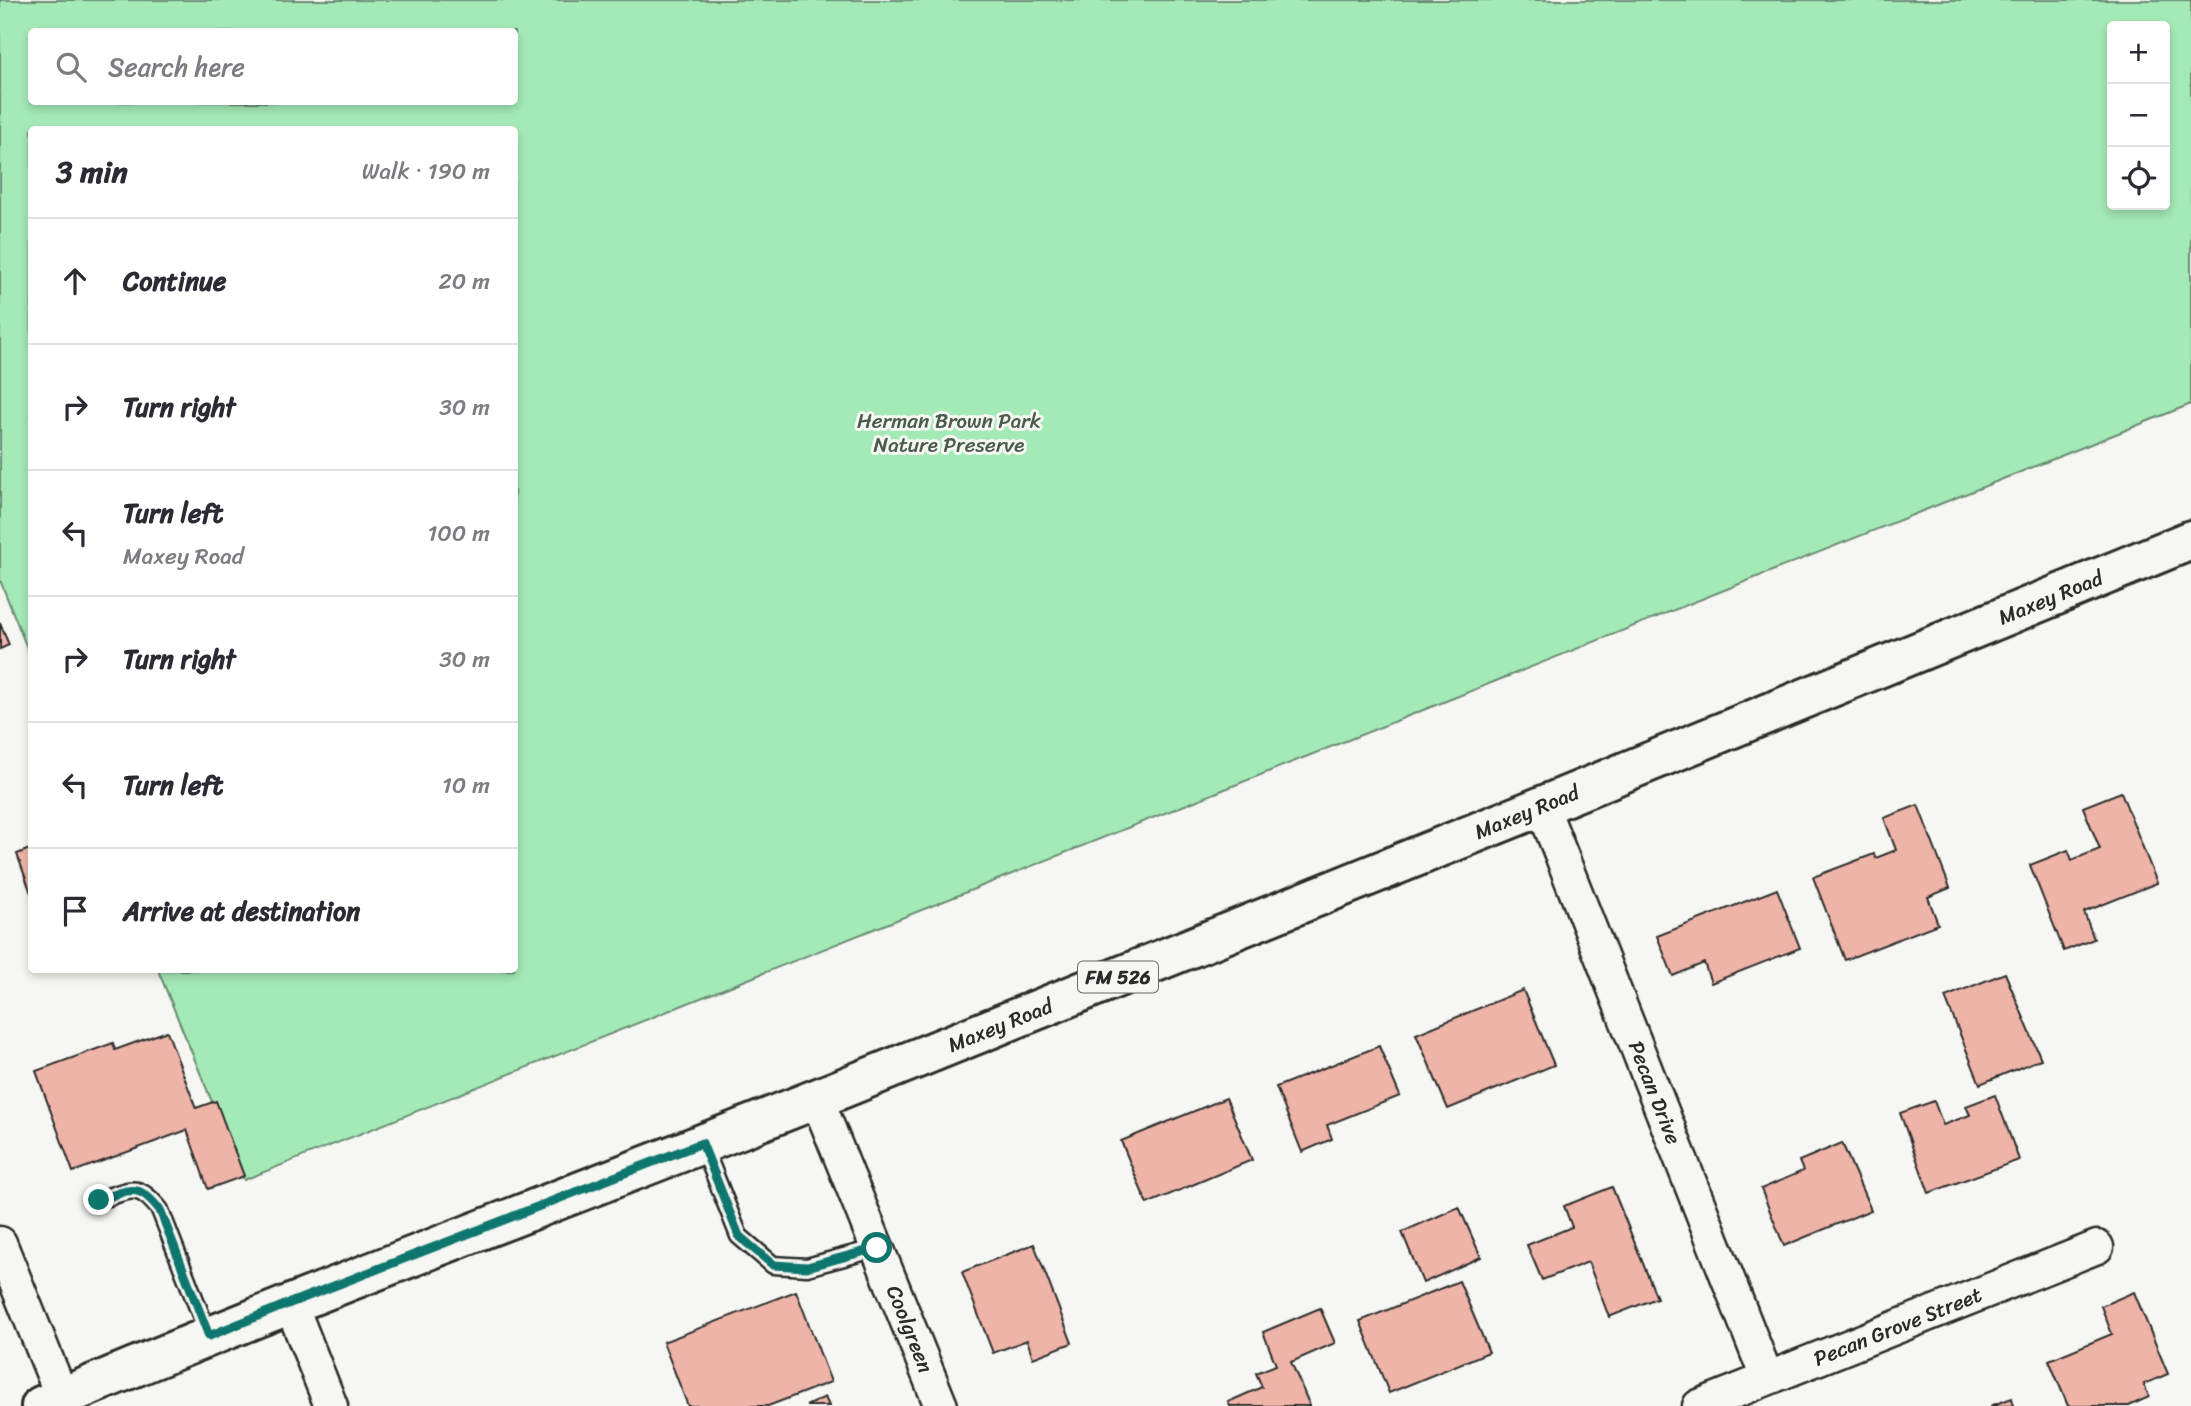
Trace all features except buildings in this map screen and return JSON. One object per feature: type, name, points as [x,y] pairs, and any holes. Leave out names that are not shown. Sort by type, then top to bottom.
[{"type":"main road","name":"Maxey Road","points":[[51,1402],[290,1303],[817,1099],[2191,540]]},
{"type":"street","name":"Pecan Drive","points":[[1542,806],[1767,1378]]},
{"type":"street","name":"Coolgreen","points":[[817,1099],[941,1406]]},
{"type":"street","points":[[0,1243],[51,1402]]},
{"type":"street","name":"Pecan Grove Street","points":[[1699,1406],[2097,1247]]},
{"type":"street","points":[[290,1303],[331,1406]]},
{"type":"lane","points":[[702,1143],[739,1236],[773,1265],[807,1267],[877,1248]]},
{"type":"lane","points":[[99,1200],[134,1189],[146,1193],[160,1210],[209,1336]]},
{"type":"green space","name":"Herman Brown Park Nature Preserve","points":[[0,0],[2191,0],[2191,404],[244,1180],[159,973],[518,973],[518,126],[28,126],[28,650],[0,580]]},
{"type":"route","points":[[99,1200],[134,1189],[146,1193],[160,1210],[209,1336],[702,1143],[739,1236],[773,1265],[807,1267],[877,1248]]}]
